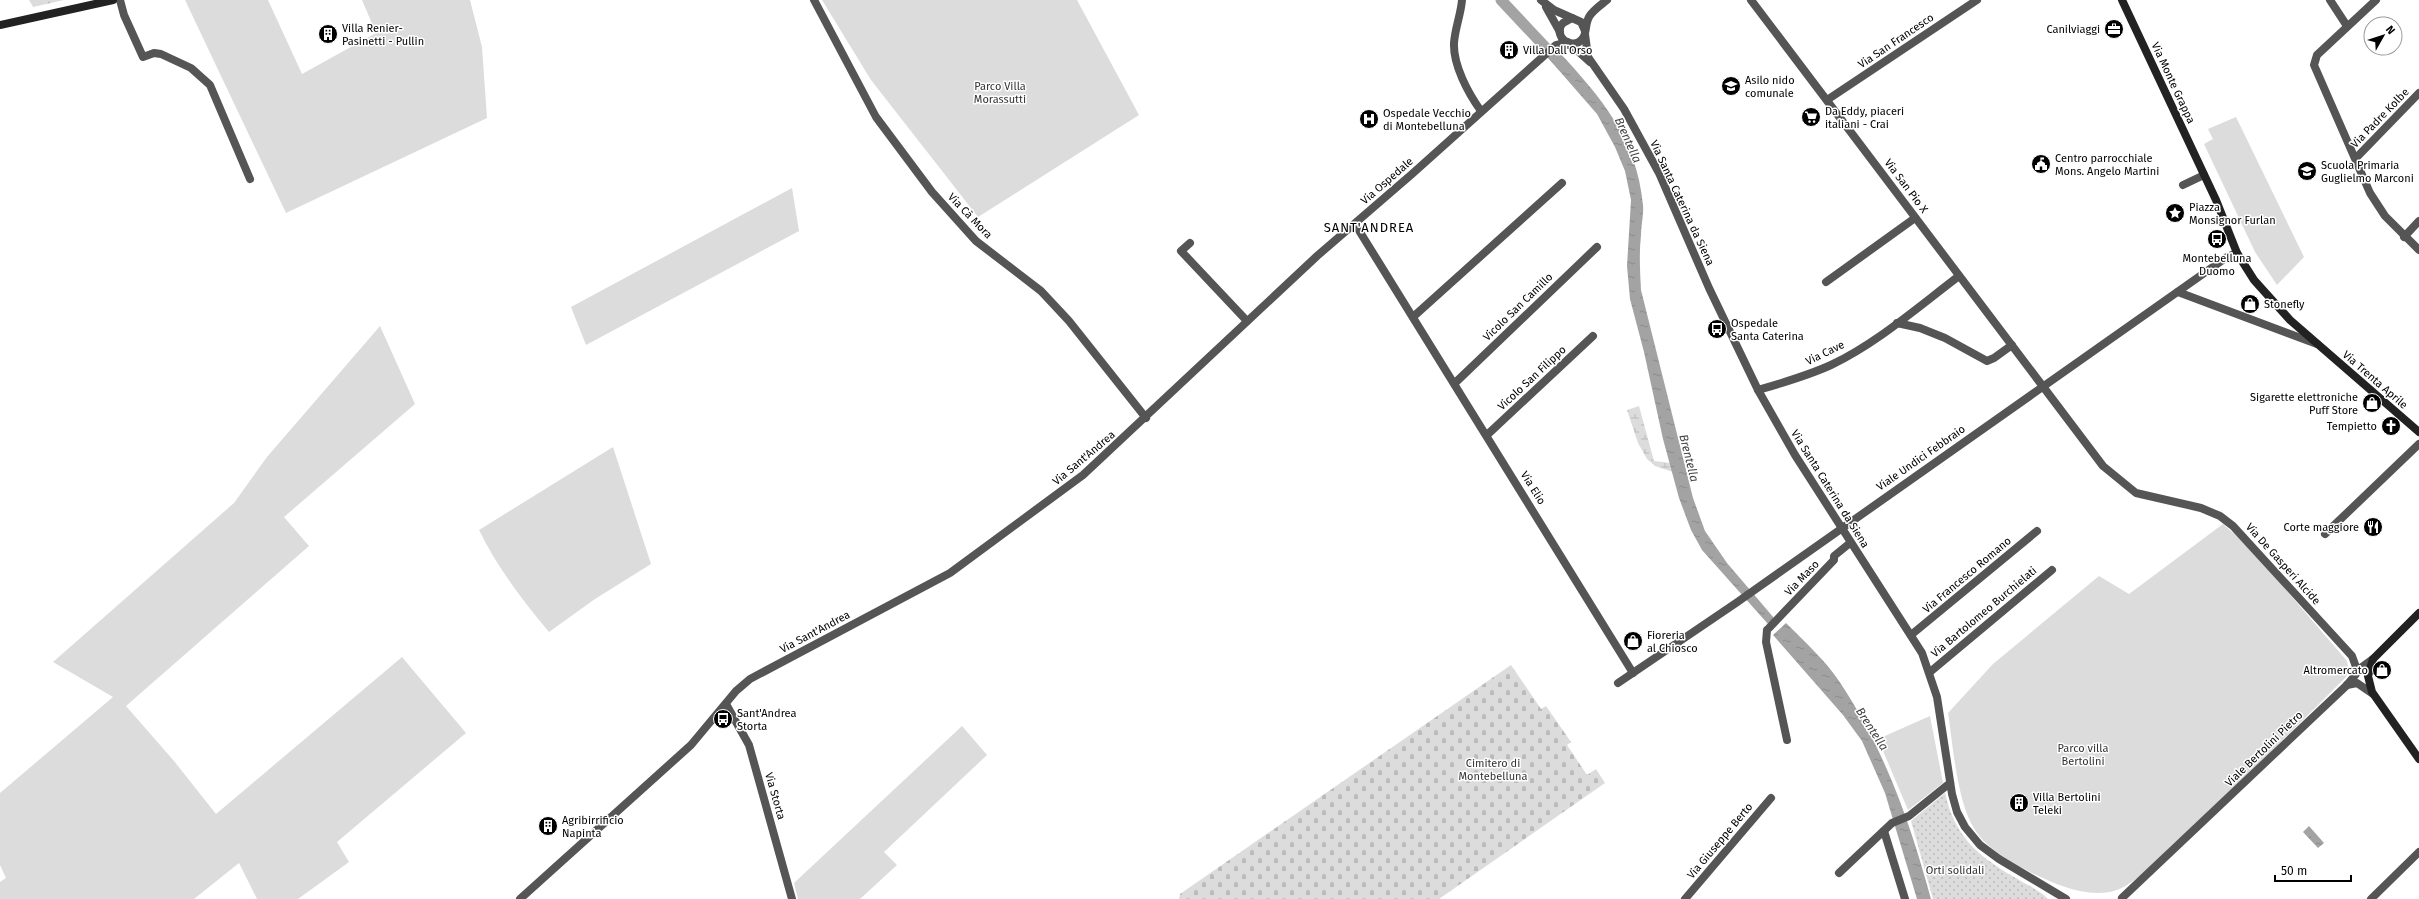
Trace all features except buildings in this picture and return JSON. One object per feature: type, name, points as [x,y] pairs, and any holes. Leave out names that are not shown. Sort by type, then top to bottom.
[{"type":"main road","points":[[0,25],[113,0]]},
{"type":"main road","name":"Via Monte Grappa","points":[[2122,0],[2204,175]]},
{"type":"main road","name":"Via Trenta Aprile","points":[[2204,175],[2237,253],[2270,300],[2317,344],[2419,432]]},
{"type":"main road","name":"Viale Bertolini Pietro","points":[[2373,659],[2419,614]]},
{"type":"main road","points":[[2373,659],[2368,676],[2373,694],[2419,759]]},
{"type":"street","points":[[120,0],[124,15],[143,57],[154,53],[161,54],[191,68],[210,85],[250,179]]},
{"type":"street","name":"Via Cà Mora","points":[[814,0],[876,117],[932,192],[976,241],[1041,291],[1069,321],[1146,418]]},
{"type":"street","points":[[1462,0],[1454,43],[1456,59],[1470,92],[1481,111]]},
{"type":"street","points":[[1542,1],[1560,33],[1568,43],[1578,43],[1585,32],[1588,19],[1595,10],[1607,0]]},
{"type":"street","name":"Via San Pio X","points":[[1751,0],[2042,386]]},
{"type":"street","name":"Via San Francesco","points":[[1827,100],[1977,0]]},
{"type":"street","points":[[2330,0],[2347,26]]},
{"type":"street","points":[[2376,0],[2317,55],[2314,66],[2356,158],[2370,193],[2385,216],[2404,237],[2419,250]]},
{"type":"street","points":[[1542,1],[1581,22],[1585,32]]},
{"type":"street","points":[[1560,33],[1563,22],[1595,10]]},
{"type":"street","name":"Via Santa Caterina da Siena","points":[[1585,32],[1587,55],[1624,109],[1659,173],[1709,288],[1758,390],[1794,455],[1911,635],[1930,672],[1937,697],[1950,784],[1957,812],[1965,827],[1980,845],[2059,897],[2066,899]]},
{"type":"street","name":"Via Ospedale","points":[[1146,418],[1317,256],[1556,45],[1560,33]]},
{"type":"street","name":"Via Ospedale","points":[[1556,45],[1568,43]]},
{"type":"street","name":"Via Santa Caterina da Siena","points":[[1568,43],[1594,67]]},
{"type":"street","name":"Via Padre Kolbe","points":[[2356,158],[2419,93]]},
{"type":"street","points":[[2183,185],[2204,175]]},
{"type":"street","points":[[1413,317],[1562,184]]},
{"type":"street","points":[[1826,282],[1916,218]]},
{"type":"street","points":[[2404,237],[2419,221]]},
{"type":"street","name":"Via Elio","points":[[1355,224],[1634,673]]},
{"type":"street","points":[[1190,243],[1181,251],[1247,321]]},
{"type":"street","name":"Vicolo San Camillo","points":[[1455,383],[1597,247]]},
{"type":"street","name":"Viale Undici Febbraio","points":[[1618,683],[1841,529],[2227,257],[2237,253]]},
{"type":"street","name":"Via Cave","points":[[1758,390],[1789,381],[1831,365],[1897,323],[1959,276]]},
{"type":"street","name":"Via Trenta Aprile","points":[[2178,292],[2317,344]]},
{"type":"street","points":[[1897,323],[1910,325],[1939,336],[1987,361],[1994,358],[2012,345]]},
{"type":"street","name":"Vicolo San Filippo","points":[[1487,435],[1593,336]]},
{"type":"street","name":"Via De Gasperi Alcide","points":[[2042,386],[2103,466],[2126,486],[2147,496],[2206,510],[2233,526],[2353,658]]},
{"type":"street","name":"Via Sant'Andrea","points":[[520,899],[691,745],[726,704],[750,680],[950,573],[1084,475],[1146,418]]},
{"type":"street","points":[[2325,534],[2419,444]]},
{"type":"street","name":"Via Francesco Romano","points":[[1911,635],[2037,531]]},
{"type":"street","name":"Via Maso","points":[[1787,740],[1766,642],[1768,629],[1811,586],[1834,560],[1834,556],[1850,543]]},
{"type":"street","name":"Via Bartolomeo Burchielati","points":[[1930,672],[2052,570]]},
{"type":"street","points":[[2353,658],[2361,662],[2373,659]]},
{"type":"street","points":[[2353,658],[2356,668],[2354,676]]},
{"type":"street","name":"Viale Bertolini Pietro","points":[[2120,899],[2373,659]]},
{"type":"street","points":[[2346,686],[2357,683],[2373,694]]},
{"type":"street","name":"Via Storta","points":[[726,704],[749,745],[792,899]]},
{"type":"street","points":[[1839,873],[1893,822],[1909,816],[1950,784]]},
{"type":"street","name":"Via Giuseppe Berto","points":[[1685,899],[1771,798]]},
{"type":"street","points":[[1884,831],[1905,899]]},
{"type":"street","points":[[2371,899],[2419,852]]},
{"type":"green space","points":[[29,0],[64,0],[33,7]]},
{"type":"green space","points":[[185,0],[268,0],[302,74],[376,33],[362,0],[470,0],[482,47],[487,118],[286,213]]},
{"type":"green space","name":"Parco Villa Morassutti","points":[[822,0],[1077,0],[1139,115],[978,217],[871,80]]},
{"type":"green space","points":[[2236,117],[2304,257],[2277,285],[2255,252],[2204,144],[2213,139],[2208,129]]},
{"type":"green space","points":[[792,188],[799,231],[586,345],[571,307]]},
{"type":"green space","points":[[380,326],[415,404],[284,517],[309,546],[126,706],[174,761],[216,814],[402,657],[466,733],[337,842],[349,862],[298,899],[257,899],[239,863],[194,899],[0,899],[0,882],[6,878],[0,865],[0,793],[113,697],[53,662],[234,503],[267,457]]},
{"type":"green space","points":[[1639,406],[1654,461],[1671,463],[1673,472],[1655,466],[1647,459],[1638,443],[1627,410]]},
{"type":"green space","points":[[613,447],[651,564],[595,599],[549,632],[511,583],[486,544],[479,530]]},
{"type":"green space","name":"Parco villa Bertolini","points":[[2223,524],[2249,547],[2347,661],[2349,669],[2346,677],[2282,741],[2144,873],[2127,885],[2110,892],[2090,893],[2080,891],[2060,885],[2032,873],[2001,855],[1980,837],[1969,819],[1960,790],[1948,713],[1993,664],[2099,576],[2129,594]]},
{"type":"green space","name":"Cimitero di Montebelluna","points":[[1511,665],[1541,709],[1546,706],[1571,742],[1567,745],[1587,775],[1596,769],[1605,783],[1439,899],[1179,899],[1180,894]]},
{"type":"green space","points":[[1930,716],[1943,783],[1908,810],[1878,739]]},
{"type":"green space","points":[[962,726],[987,755],[884,852],[897,865],[860,899],[798,899],[794,883]]},
{"type":"green space","name":"Orti solidali","points":[[1945,793],[1955,822],[1969,843],[1989,861],[2037,890],[2048,899],[1933,899],[1911,821]]},
{"type":"water","points":[[1558,51],[1589,85],[1614,120],[1625,139],[1633,160],[1639,181],[1643,205],[1640,249],[1641,290],[1693,498],[1705,531],[1727,563],[1774,618],[1768,624],[1702,550],[1691,530],[1679,498],[1663,439],[1644,352],[1630,299],[1627,266],[1631,200],[1625,171],[1615,147],[1597,114],[1549,59]]},
{"type":"water","points":[[1786,623],[1814,651],[1833,673],[1855,706],[1869,732],[1905,814],[1931,899],[1917,899],[1885,793],[1862,741],[1843,715],[1773,635]]},
{"type":"water","points":[[2309,826],[2324,843],[2318,848],[2303,832]]},
{"type":"waterway","name":"Brentella","points":[[1501,0],[1563,66]]},
{"type":"place","name":"Canilviaggi","points":[[2114,29]]},
{"type":"place","name":"Villa Renier- Pasinetti - Pullin","points":[[328,34]]},
{"type":"place","name":"Villa Dall'Orso","points":[[1509,50]]},
{"type":"place","name":"Asilo nido comunale","points":[[1731,86]]},
{"type":"place","name":"Da Eddy, piaceri italiani - Crai","points":[[1811,117]]},
{"type":"place","name":"Ospedale Vecchio di Montebelluna","points":[[1369,119]]},
{"type":"place","name":"Centro parrocchiale Mons. Angelo Martini","points":[[2041,164]]},
{"type":"place","name":"Scuola Primaria Guglielmo Marconi","points":[[2307,171]]},
{"type":"place","name":"Piazza Monsignor Furlan","points":[[2175,213]]},
{"type":"place","name":"Montebelluna Duomo","points":[[2217,239]]},
{"type":"place","name":"Stonefly","points":[[2250,304]]},
{"type":"place","name":"Ospedale Santa Caterina","points":[[1717,329]]},
{"type":"place","name":"Sigarette elettroniche Puff Store","points":[[2372,403]]},
{"type":"place","name":"Tempietto","points":[[2391,426]]},
{"type":"place","name":"Corte maggiore","points":[[2373,527]]},
{"type":"place","name":"Fioreria al Chiosco","points":[[1633,641]]},
{"type":"place","name":"Altromercato","points":[[2382,670]]},
{"type":"place","name":"Sant'Andrea Storta","points":[[723,719]]},
{"type":"place","name":"Villa Bertolini Teleki","points":[[2019,803]]},
{"type":"place","name":"Agribirrificio Napinta","points":[[548,826]]},
{"type":"district","name":"SANT'ANDREA","points":[[1369,227]]}]
